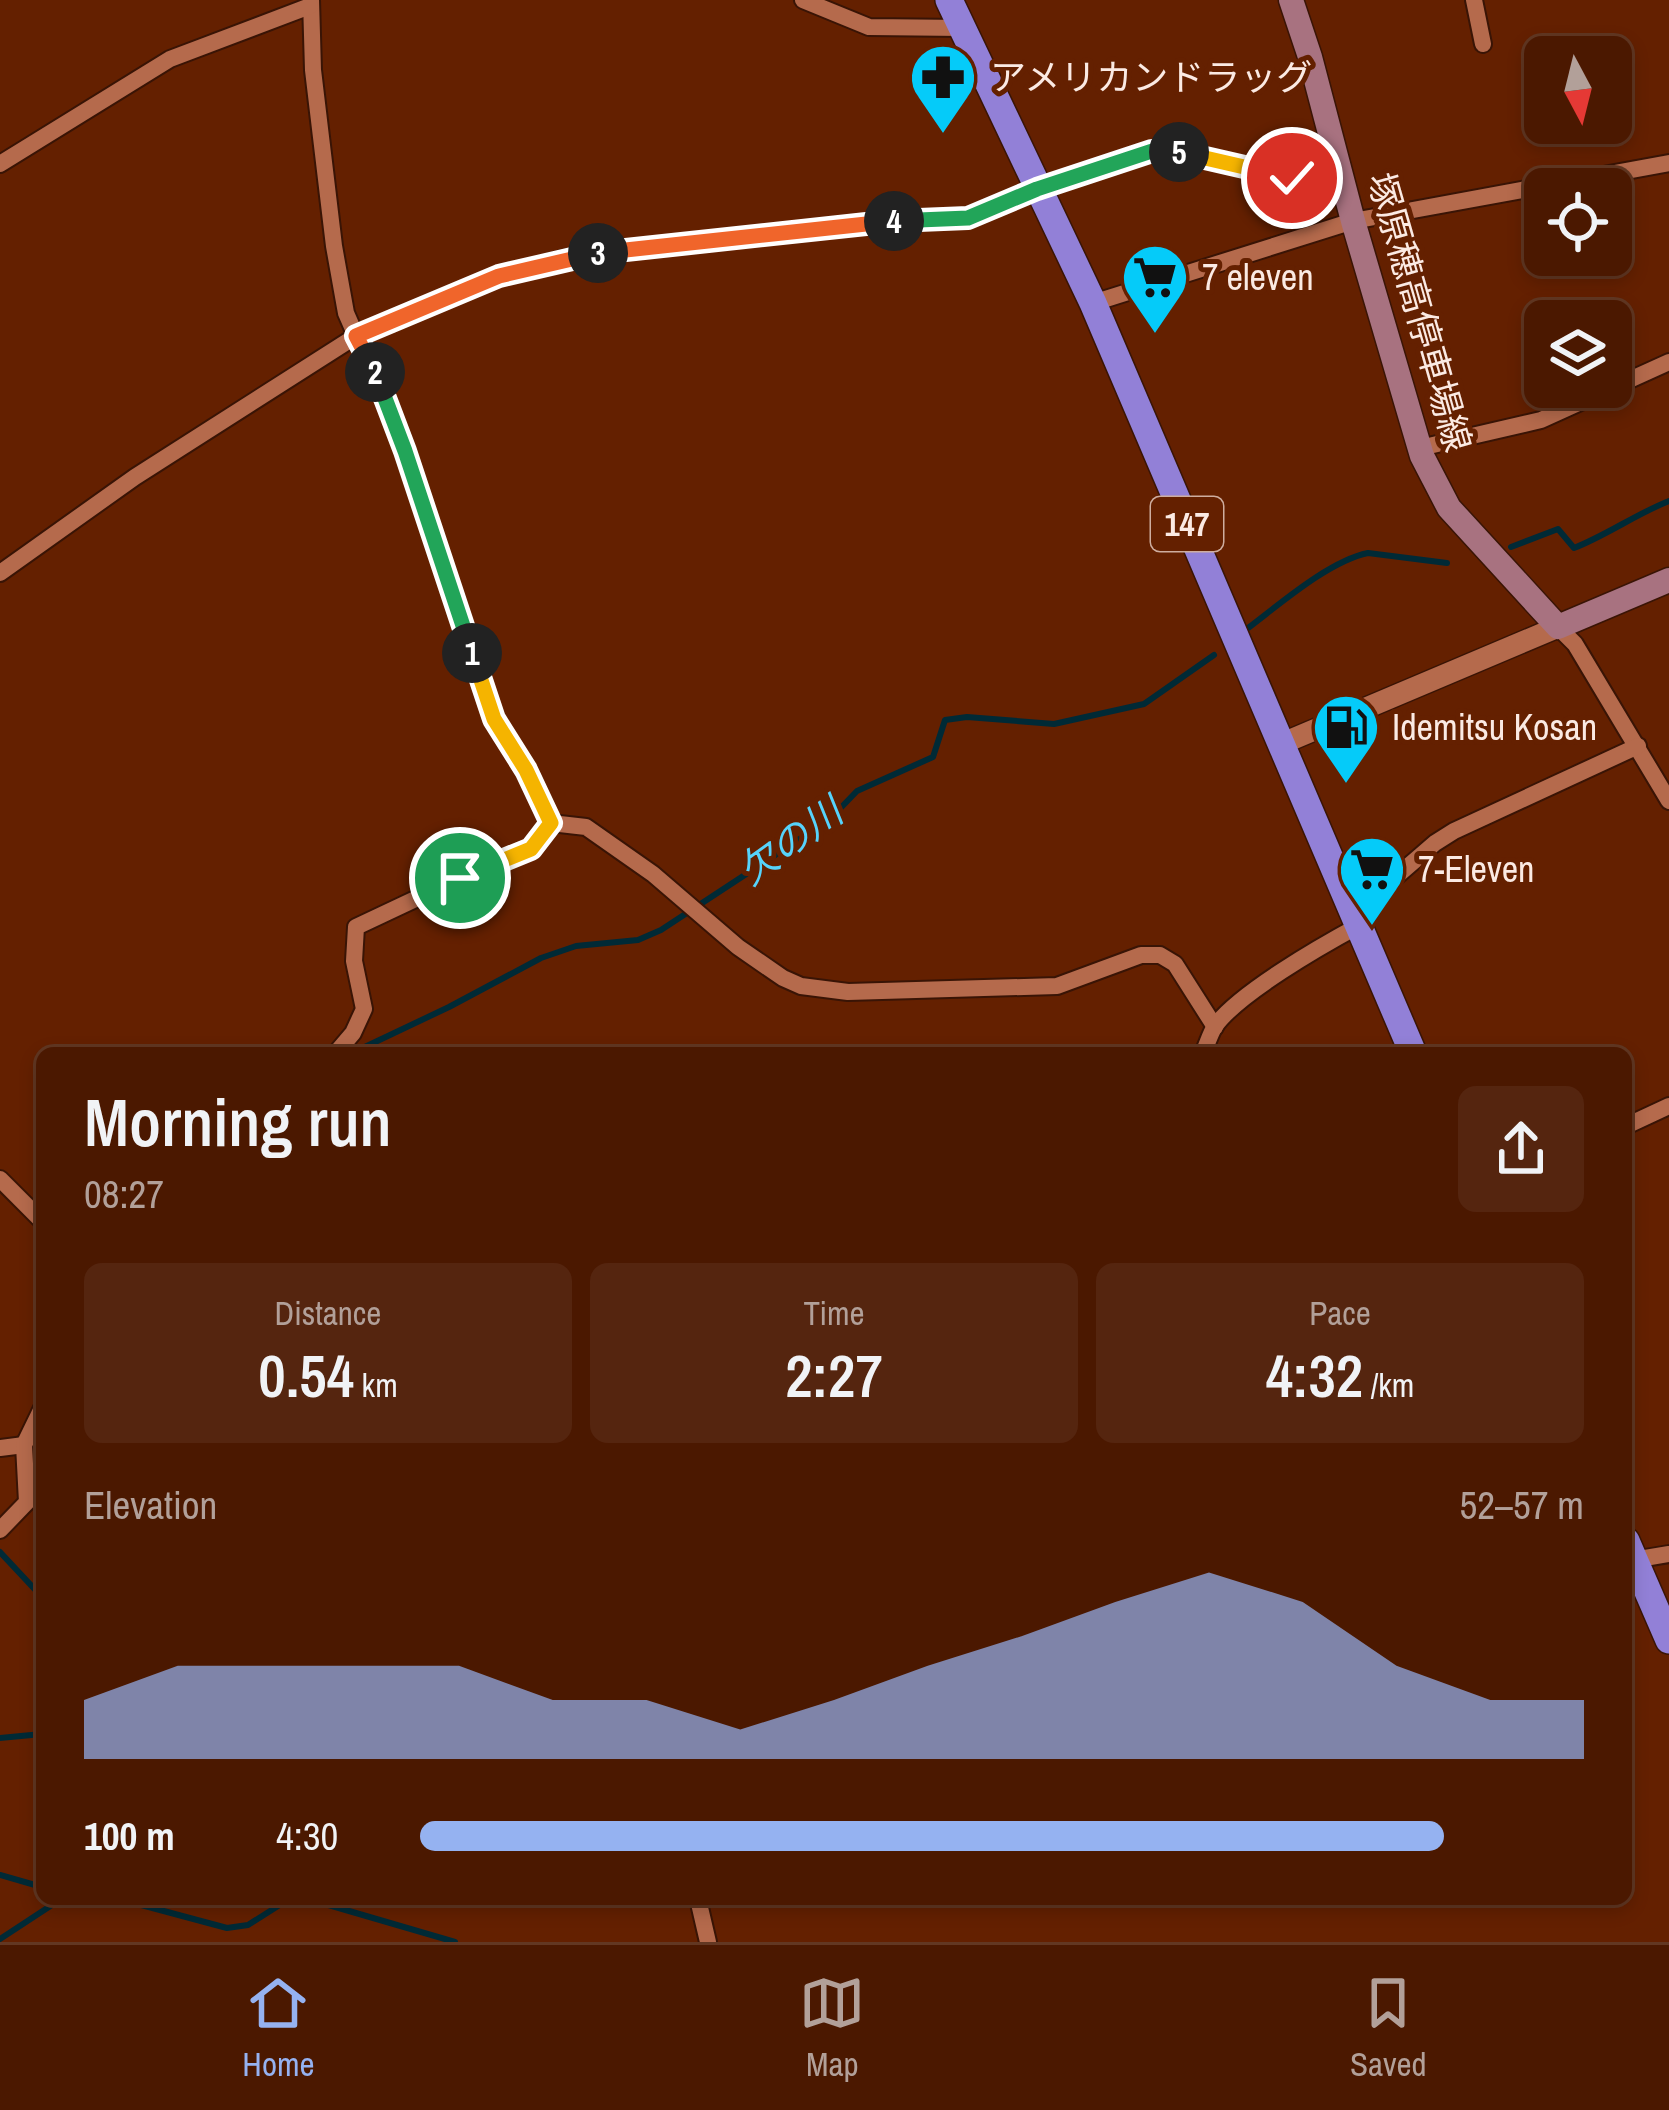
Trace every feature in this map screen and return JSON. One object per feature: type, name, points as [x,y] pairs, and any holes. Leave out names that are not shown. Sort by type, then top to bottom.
[{"type":"highway","name":"147","points":[[949,0],[1093,303],[1410,1047]]},
{"type":"highway","points":[[1632,1560],[1669,1640]]},
{"type":"main road","name":"塚原穂高停車場線","points":[[1291,0],[1435,486],[1449,508],[1558,627]]},
{"type":"main road","points":[[1558,627],[1669,580]]},
{"type":"street","points":[[803,0],[869,27],[963,28]]},
{"type":"street","points":[[1474,0],[1483,44]]},
{"type":"street","points":[[0,164],[170,58],[311,3],[313,70],[346,313],[370,358],[405,451],[494,719],[551,823]]},
{"type":"street","points":[[0,573],[134,477],[356,336],[499,276],[632,248],[866,223],[968,218],[1037,189],[1152,151],[1187,152],[1292,178],[1342,172]]},
{"type":"street","points":[[1093,303],[1353,221],[1669,164]]},
{"type":"street","points":[[1420,448],[1541,420],[1669,362]]},
{"type":"street","points":[[1281,744],[1558,627],[1574,644],[1669,801]]},
{"type":"street","points":[[1206,1047],[1215,1027],[1232,1009],[1356,920],[1419,856],[1454,832],[1638,746]]},
{"type":"street","points":[[551,823],[586,827],[692,904],[738,947],[801,986],[848,992],[1058,986],[1142,955],[1160,956],[1175,964],[1215,1027]]},
{"type":"street","points":[[341,1047],[364,1009],[355,962],[356,927],[531,849],[551,823]]},
{"type":"street","points":[[1632,1123],[1669,1106]]},
{"type":"street","points":[[0,1179],[36,1215]]},
{"type":"street","points":[[0,1530],[27,1502],[25,1444],[36,1421]]},
{"type":"street","points":[[0,1448],[25,1444]]},
{"type":"street","points":[[1632,1554],[1669,1554]]},
{"type":"street","points":[[699,1905],[708,1942]]},
{"type":"waterway","name":"欠の川","points":[[1511,547],[1558,529],[1574,548],[1669,501]]},
{"type":"waterway","name":"欠の川","points":[[1248,628],[1305,584],[1368,553],[1447,563]]},
{"type":"waterway","name":"欠の川","points":[[365,1047],[541,958],[576,946],[638,940],[661,930],[830,819],[857,791],[933,757],[945,720],[967,717],[1054,724],[1144,704],[1214,655]]},
{"type":"waterway","name":"欠の川","points":[[0,1552],[36,1591]]},
{"type":"waterway","points":[[0,1738],[36,1735]]},
{"type":"waterway","points":[[0,1875],[36,1885]]},
{"type":"waterway","points":[[0,1939],[52,1905]]},
{"type":"waterway","points":[[141,1905],[227,1928],[248,1925],[280,1905]]},
{"type":"waterway","points":[[329,1905],[455,1942]]},
{"type":"place","name":"アメリカンドラッグ","points":[[943,136]]},
{"type":"place","name":"7 eleven","points":[[1155,336]]},
{"type":"place","name":"Idemitsu Kosan","points":[[1346,786]]},
{"type":"place","name":"7-Eleven","points":[[1372,928]]},
{"type":"route","points":[[460,878],[531,849],[551,823],[494,719],[405,451],[370,358],[356,336],[499,276],[562,260],[866,223],[968,218],[1037,189],[1152,151],[1187,152],[1292,178]]}]
